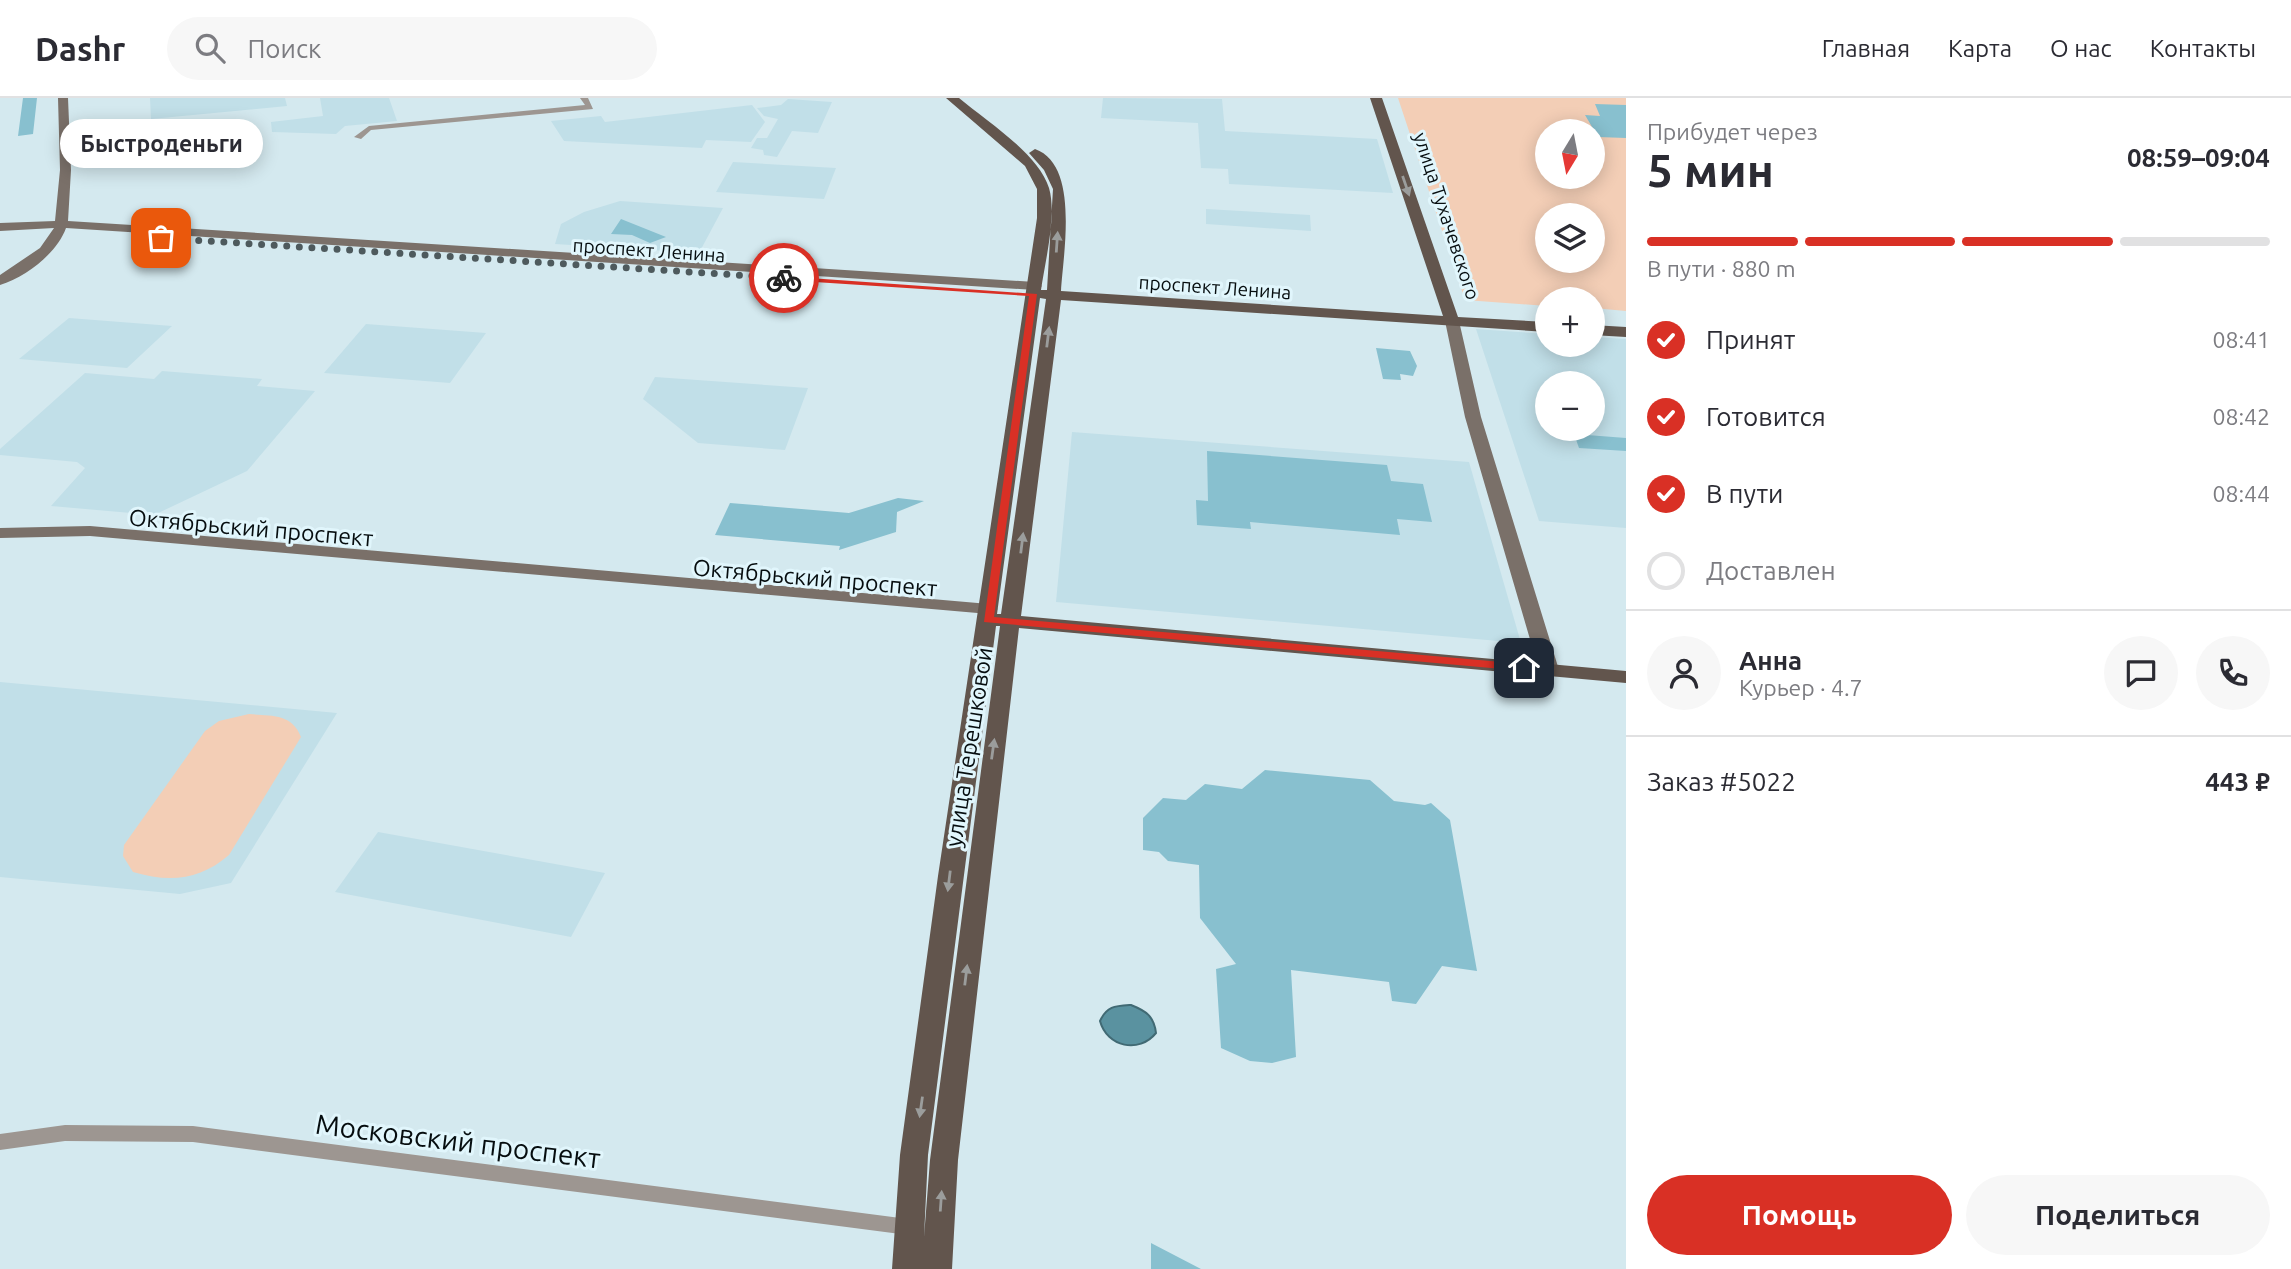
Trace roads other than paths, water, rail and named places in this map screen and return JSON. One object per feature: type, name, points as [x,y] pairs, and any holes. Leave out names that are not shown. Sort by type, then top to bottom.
[{"type":"main road","points":[[0,281],[48,247],[60,228],[63,98]]},
{"type":"main road","name":"улица Терешковой","points":[[937,1269],[948,1127],[988,787],[1000,615],[1044,218],[1041,182],[1025,159],[952,98]]},
{"type":"main road","name":"улица Терешковой","points":[[907,1269],[914,1155],[950,876],[1000,615],[1054,291],[1060,207],[1059,189],[1054,176],[1041,158],[968,98]]},
{"type":"main road","name":"улица Тухачевского","points":[[1376,98],[1453,315]]},
{"type":"main road","name":"улица Тухачевского","points":[[1386,98],[1420,188],[1453,315]]},
{"type":"main road","name":"проспект Ленина","points":[[0,227],[60,228],[711,265],[1034,290]]},
{"type":"main road","name":"проспект Ленина","points":[[0,233],[60,228],[668,271],[1535,318]]},
{"type":"main road","points":[[668,271],[703,269],[711,265]]},
{"type":"main road","points":[[1453,315],[1474,417],[1547,665]]},
{"type":"main road","name":"проспект Ленина","points":[[1453,315],[1535,325]]},
{"type":"main road","points":[[1605,322],[1626,323]]},
{"type":"main road","points":[[1605,331],[1626,332]]},
{"type":"main road","name":"Октябрьский проспект","points":[[0,533],[90,531],[1547,665],[1626,677]]},
{"type":"main road","name":"Октябрьский проспект","points":[[0,540],[83,540],[1000,615]]},
{"type":"main road","name":"Октябрьский проспект","points":[[1547,665],[1626,666]]},
{"type":"street","points":[[358,137],[369,128],[590,107],[584,98]]},
{"type":"street","name":"Московский проспект","points":[[0,1142],[65,1133],[193,1135],[908,1227]]},
{"type":"water","points":[[1131,1005],[1148,1015],[1156,1033],[1141,1044],[1124,1045],[1109,1037],[1100,1021],[1112,1008]]},
{"type":"place","name":"Быстроденьги","points":[[161,238]]}]
